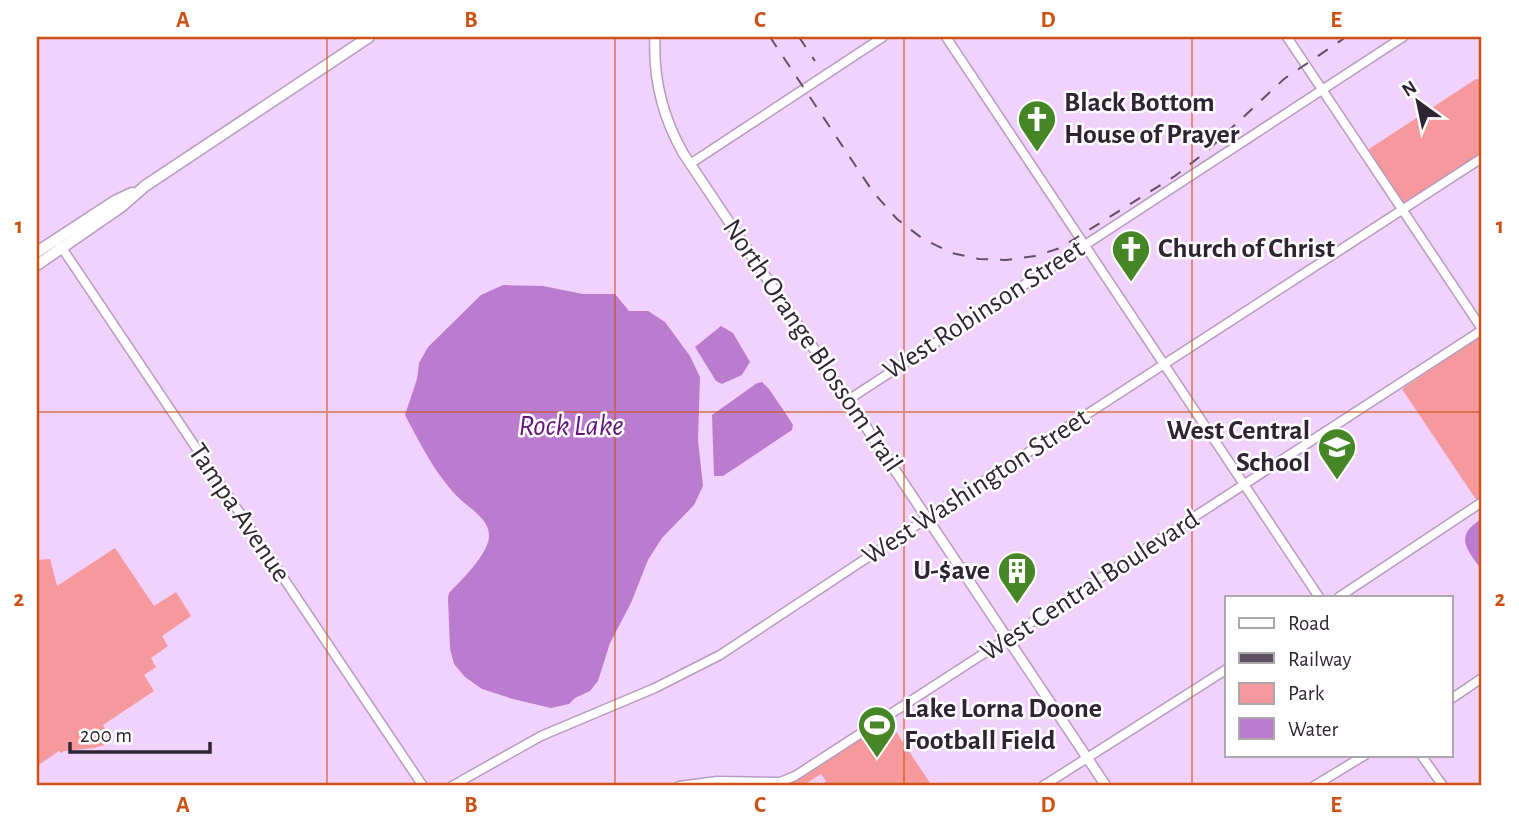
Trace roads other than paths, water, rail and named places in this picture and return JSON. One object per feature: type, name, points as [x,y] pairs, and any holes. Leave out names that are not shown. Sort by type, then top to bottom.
[{"type":"highway","points":[[37,265],[59,244],[115,201],[145,186],[369,37]]},
{"type":"highway","points":[[37,252],[59,244]]},
{"type":"main road","name":"North Orange Blossom Trail","points":[[655,37],[655,68],[660,99],[676,142],[1106,786]]},
{"type":"street","points":[[690,164],[883,37]]},
{"type":"street","points":[[946,37],[1318,596]]},
{"type":"street","points":[[1287,37],[1482,329]]},
{"type":"street","name":"West Robinson Street","points":[[848,400],[1403,37]]},
{"type":"street","name":"West Washington Street","points":[[452,786],[541,736],[698,668],[1482,158]]},
{"type":"street","name":"Tampa Avenue","points":[[59,244],[423,786]]},
{"type":"street","name":"West Central Boulevard","points":[[678,786],[717,781],[773,784],[795,776],[1482,329]]},
{"type":"street","points":[[1341,596],[1482,502]]},
{"type":"street","points":[[1043,786],[1225,670]]},
{"type":"street","points":[[1452,698],[1482,678]]},
{"type":"street","points":[[1314,786],[1362,756]]},
{"type":"street","points":[[1423,756],[1443,786]]},
{"type":"water","name":"Rock Lake","points":[[503,285],[543,286],[583,294],[615,294],[629,311],[648,311],[665,322],[690,356],[700,377],[698,440],[703,486],[694,505],[662,538],[648,560],[631,603],[610,643],[598,681],[590,691],[569,704],[551,708],[482,689],[465,677],[454,664],[450,649],[449,593],[479,559],[487,544],[489,531],[480,516],[444,481],[405,415],[417,379],[419,363],[428,347],[481,295]]},
{"type":"water","points":[[721,326],[733,333],[750,362],[742,375],[722,384],[716,381],[695,347]]},
{"type":"water","points":[[762,382],[790,420],[792,430],[723,476],[714,476],[712,415]]},
{"type":"water","points":[[1482,519],[1482,570],[1468,549],[1465,537],[1473,525]]},
{"type":"railway","points":[[770,37],[873,192],[897,219],[923,239],[952,253],[979,259],[1006,260],[1035,256],[1060,248],[1175,176],[1207,151],[1284,79],[1346,37]]},
{"type":"railway","points":[[799,37],[815,61]]},
{"type":"place","name":"Black Bottom House of Prayer","points":[[1037,153]]},
{"type":"place","name":"Church of Christ","points":[[1131,283]]},
{"type":"place","name":"West Central School","points":[[1337,481]]},
{"type":"place","name":"U-$ave","points":[[1017,605]]},
{"type":"place","name":"Lake Lorna Doone Football Field","points":[[877,759]]}]
